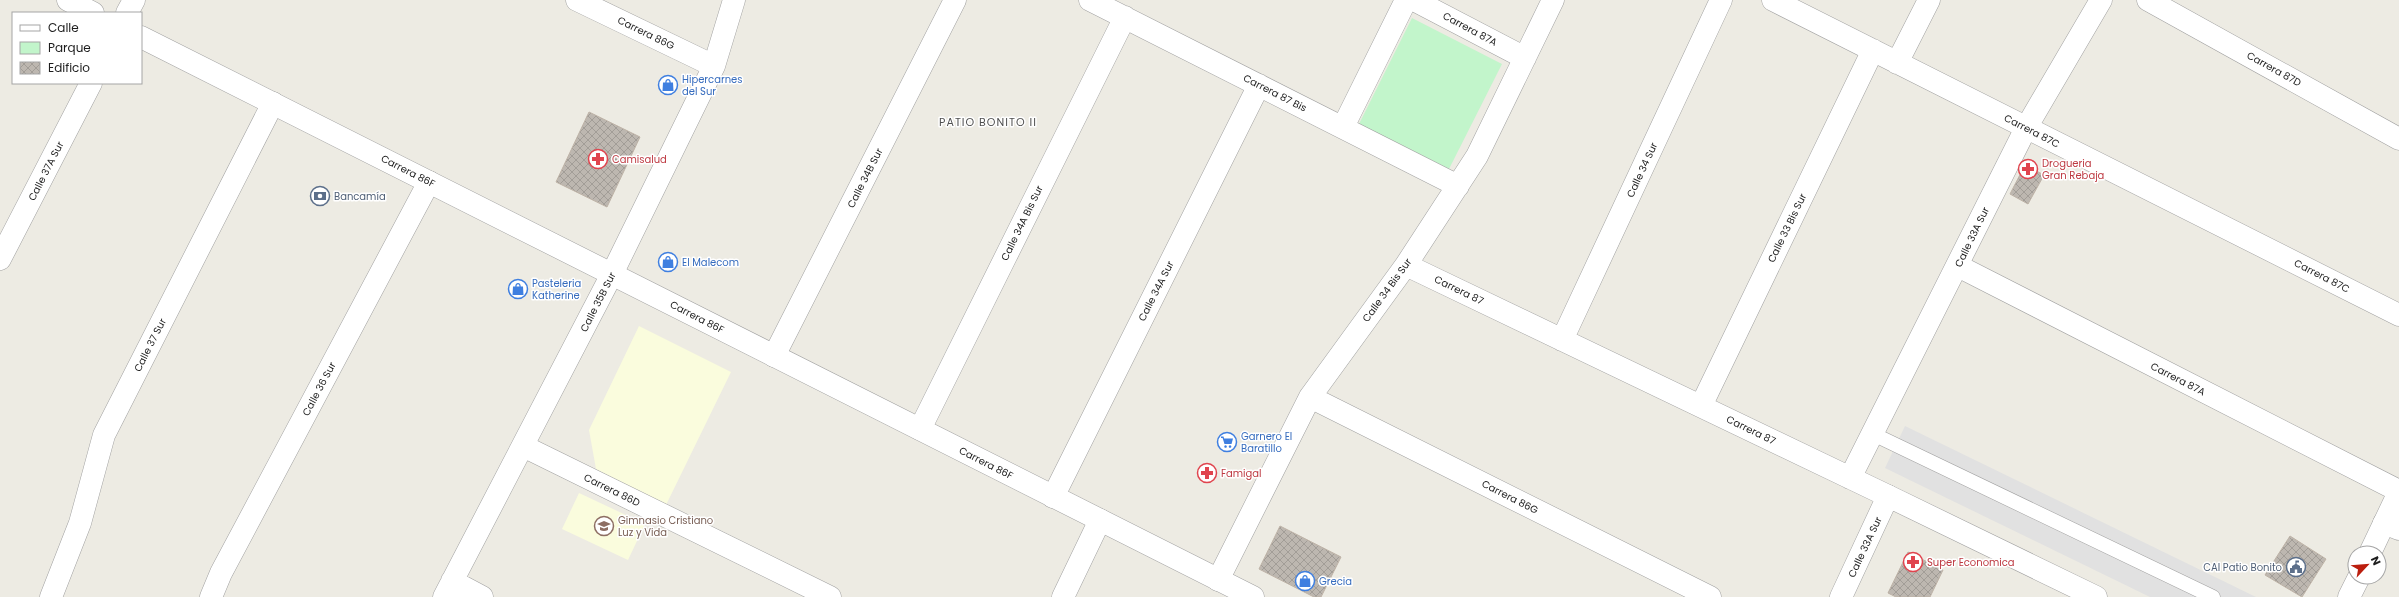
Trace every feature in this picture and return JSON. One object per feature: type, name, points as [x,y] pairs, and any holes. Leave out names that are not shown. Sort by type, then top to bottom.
[{"type":"street","points":[[68,0],[91,12]]},
{"type":"street","points":[[128,12],[134,0]]},
{"type":"street","name":"Carrera 86G","points":[[577,0],[714,66]]},
{"type":"street","name":"Calle 35B Sur","points":[[448,589],[612,274],[714,66],[734,0]]},
{"type":"street","name":"Calle 34B Sur","points":[[774,356],[955,0]]},
{"type":"street","name":"Carrera 87 Bis","points":[[1090,0],[1458,186]]},
{"type":"street","points":[[1343,127],[1406,0]]},
{"type":"street","name":"Carrera 87A","points":[[1414,0],[1525,58]]},
{"type":"street","name":"Calle 34 Bis Sur","points":[[1218,580],[1310,397],[1406,265],[1477,156],[1553,0]]},
{"type":"street","name":"Calle 34 Sur","points":[[1562,340],[1722,0]]},
{"type":"street","name":"Carrera 87C","points":[[1773,0],[2399,315]]},
{"type":"street","points":[[1897,63],[1929,0]]},
{"type":"street","name":"Calle 33A Sur","points":[[1850,478],[1958,266],[2026,128],[2100,0]]},
{"type":"street","name":"Carrera 87D","points":[[2148,0],[2399,139]]},
{"type":"street","name":"Calle 34A Bis Sur","points":[[920,429],[1125,17]]},
{"type":"street","name":"Carrera 86F","points":[[142,38],[1100,520],[1218,580],[1241,594]]},
{"type":"street","name":"Calle 33 Bis Sur","points":[[1701,406],[1873,50]]},
{"type":"street","name":"Calle 37A Sur","points":[[0,259],[90,84]]},
{"type":"street","name":"Calle 34A Sur","points":[[1053,497],[1259,85]]},
{"type":"street","name":"Calle 37 Sur","points":[[51,597],[80,523],[104,435],[273,103]]},
{"type":"street","name":"Calle 36 Sur","points":[[211,597],[221,573],[428,182]]},
{"type":"street","name":"Carrera 87","points":[[1406,265],[2096,597]]},
{"type":"street","name":"Carrera 87A","points":[[1958,266],[2399,492]]},
{"type":"street","name":"Carrera 86G","points":[[1310,397],[1710,597]]},
{"type":"street","name":"Carrera 86D","points":[[523,446],[830,597]]},
{"type":"street","points":[[2376,545],[2391,526],[2399,492]]},
{"type":"street","name":"Calle 33A Sur","points":[[1841,597],[1888,496]]},
{"type":"street","points":[[1063,597],[1100,520]]},
{"type":"street","points":[[2349,597],[2355,585]]},
{"type":"street","points":[[448,589],[482,597]]},
{"type":"lane","points":[[1873,434],[2213,597]]},
{"type":"shaded area","points":[[639,326],[731,372],[666,505],[596,469],[589,430]]},
{"type":"shaded area","points":[[1905,426],[2256,597],[2150,597],[1885,468]]},
{"type":"shaded area","name":"Gimnasio Cristiano Luz y Vida","points":[[579,493],[645,524],[628,560],[562,529]]},
{"type":"green space","points":[[1412,18],[1502,64],[1449,169],[1359,124]]},
{"type":"building","name":"Camisalud","points":[[589,112],[640,137],[607,207],[556,182]]},
{"type":"building","points":[[2025,165],[2044,175],[2028,204],[2010,194]]},
{"type":"building","points":[[1280,526],[1341,557],[1321,597],[1314,597],[1259,569]]},
{"type":"building","name":"CAI Patio Bonito","points":[[2290,536],[2326,559],[2302,597],[2265,575]]},
{"type":"building","points":[[1908,552],[1943,570],[1930,597],[1896,597],[1888,593]]},
{"type":"place","name":"Hipercarnes del Sur","points":[[668,85]]},
{"type":"place","name":"Camisalud","points":[[598,159]]},
{"type":"place","name":"Drogueria Gran Rebaja","points":[[2028,169]]},
{"type":"place","name":"Bancamía","points":[[320,196]]},
{"type":"place","name":"El Malecom","points":[[668,262]]},
{"type":"place","name":"Pasteleria Katherine","points":[[518,289]]},
{"type":"place","name":"Garnero El Baratillo","points":[[1227,442]]},
{"type":"place","name":"Famigal","points":[[1207,473]]},
{"type":"place","name":"Gimnasio Cristiano Luz y Vida","points":[[604,526]]},
{"type":"place","name":"Super Economica","points":[[1913,562]]},
{"type":"place","name":"CAI Patio Bonito","points":[[2296,567]]},
{"type":"place","name":"Grecia","points":[[1305,581]]},
{"type":"district","name":"PATIO BONITO II","points":[[988,122]]}]
